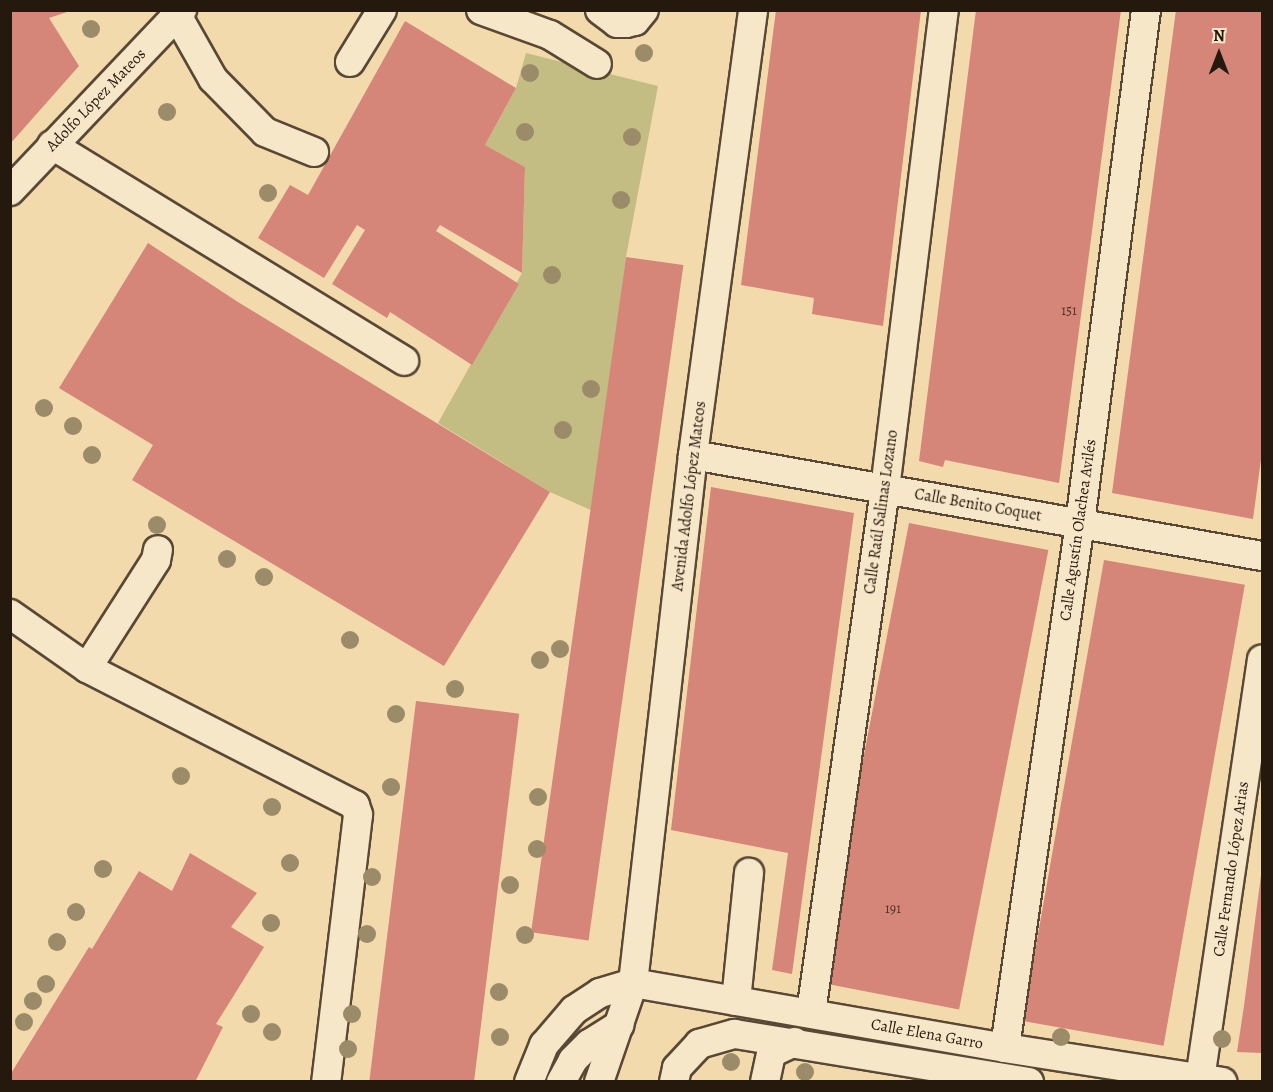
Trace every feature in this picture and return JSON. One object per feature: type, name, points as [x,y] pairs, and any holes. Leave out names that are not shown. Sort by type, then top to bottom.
[{"type":"street","points":[[350,62],[382,10]]},
{"type":"street","points":[[481,10],[550,35],[597,64]]},
{"type":"street","points":[[600,10],[617,23],[645,14]]},
{"type":"street","name":"Avenida Adolfo López Mateos","points":[[599,1082],[633,983],[693,455],[753,10]]},
{"type":"street","name":"Calle Raúl Salinas Lozano","points":[[811,1013],[885,489],[944,10]]},
{"type":"street","name":"Calle Agustín Olachea Avilés","points":[[1005,1048],[1080,523],[1146,10]]},
{"type":"street","points":[[178,12],[213,79],[265,132],[314,152]]},
{"type":"street","name":"Adolfo López Mateos","points":[[10,191],[178,12]]},
{"type":"street","points":[[52,145],[404,361]]},
{"type":"street","name":"Calle Benito Coquet","points":[[693,455],[1263,556]]},
{"type":"street","points":[[87,668],[156,560],[158,550]]},
{"type":"street","points":[[10,614],[87,668],[355,805],[358,814],[326,1082]]},
{"type":"street","name":"Calle Fernando López Arias","points":[[1211,1080],[1263,660]]},
{"type":"street","points":[[736,1001],[749,873]]},
{"type":"street","points":[[529,1082],[544,1045],[574,1010],[600,993],[633,983]]},
{"type":"street","name":"Calle Elena Garro","points":[[633,983],[1005,1048],[1211,1080]]},
{"type":"street","points":[[561,1082],[573,1060],[590,1044],[619,1025]]},
{"type":"street","points":[[674,1082],[677,1068],[686,1055],[717,1036],[753,1034],[1029,1082]]},
{"type":"street","points":[[765,1082],[771,1053],[795,1042]]},
{"type":"shaded area","points":[[526,53],[658,86],[626,257],[593,511],[550,492],[438,423],[522,273],[525,167],[485,145],[516,88]]},
{"type":"building","points":[[10,10],[73,10],[49,18],[79,66],[10,144]]},
{"type":"building","points":[[776,10],[921,10],[883,326],[812,314],[814,298],[741,285]]},
{"type":"building","points":[[976,10],[1121,10],[1059,483],[945,460],[943,467],[919,461]]},
{"type":"building","points":[[1176,10],[1262,10],[1262,452],[1253,519],[1112,493]]},
{"type":"building","points":[[405,21],[516,88],[485,145],[525,167],[522,273],[440,225],[436,231],[519,284],[472,365],[390,312],[387,318],[332,284],[365,230],[357,225],[324,278],[258,238],[290,185],[308,195]]},
{"type":"building","points":[[148,243],[238,302],[550,492],[444,666],[132,480],[153,445],[59,388]]},
{"type":"building","points":[[626,257],[683,265],[589,940],[531,932]]},
{"type":"building","points":[[711,487],[854,513],[792,974],[772,970],[788,853],[671,830]]},
{"type":"building","points":[[909,523],[1048,550],[959,1009],[820,982]]},
{"type":"building","points":[[1104,560],[1245,585],[1164,1046],[1023,1021]]},
{"type":"building","points":[[416,701],[519,714],[474,1082],[369,1082]]},
{"type":"building","points":[[190,853],[257,893],[231,927],[264,947],[216,1024],[223,1027],[195,1082],[10,1082],[10,1075],[89,947],[92,949],[139,871],[172,891]]},
{"type":"building","points":[[1261,875],[1262,1053],[1237,1052],[1244,1006]]}]
